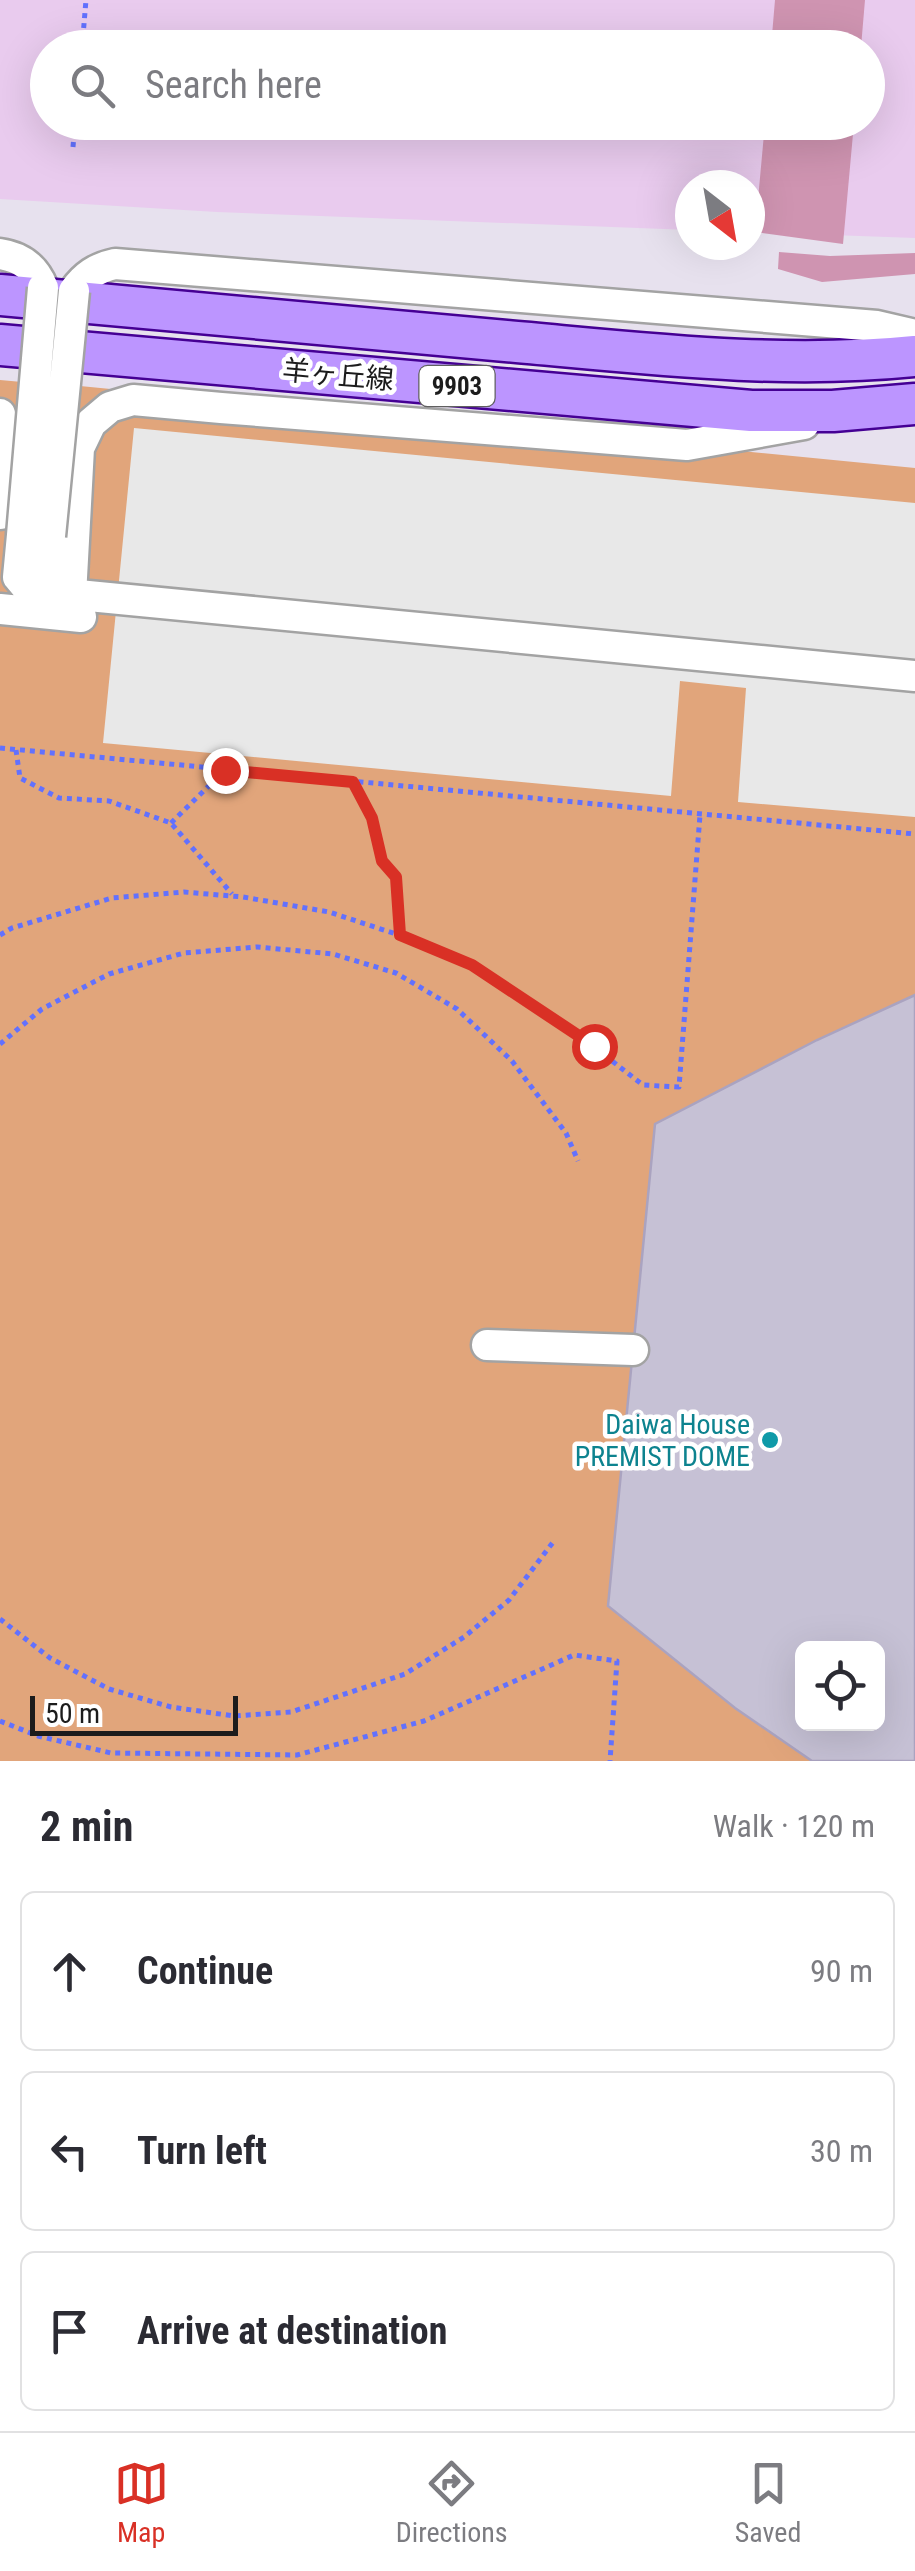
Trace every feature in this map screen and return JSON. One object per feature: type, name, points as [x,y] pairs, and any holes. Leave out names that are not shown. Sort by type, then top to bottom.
[{"type":"main road","name":"羊ヶ丘線","points":[[0,295],[725,359],[815,362],[915,356]]},
{"type":"main road","name":"羊ヶ丘線","points":[[0,345],[751,411],[833,411],[915,404]]},
{"type":"lane","points":[[0,254],[28,265],[59,290]]},
{"type":"lane","points":[[59,290],[115,264],[877,326],[915,335]]},
{"type":"lane","points":[[24,528],[59,290]]},
{"type":"lane","points":[[65,602],[79,448],[91,423],[110,406],[121,402],[145,400],[687,445],[915,404]]},
{"type":"lane","points":[[0,414],[24,528],[65,602]]},
{"type":"lane","points":[[65,602],[915,694]]},
{"type":"lane","points":[[0,609],[65,602],[915,676]]},
{"type":"lane","points":[[487,1345],[633,1350]]},
{"type":"path","points":[[84,30],[86,0]]},
{"type":"path","points":[[72,148],[73,140]]},
{"type":"path","points":[[0,748],[915,834]]},
{"type":"path","points":[[16,750],[20,778],[59,798],[109,801],[171,823],[234,896]]},
{"type":"path","points":[[171,823],[225,770]]},
{"type":"path","points":[[353,782],[372,818],[382,861],[396,877],[400,935]]},
{"type":"path","points":[[0,935],[112,898],[184,892],[330,912],[472,965],[594,1046],[644,1085],[679,1087],[700,815]]},
{"type":"path","points":[[0,1044],[42,1009],[109,974],[184,953],[257,946],[333,954],[396,973],[457,1009],[512,1061],[566,1133],[578,1161]]},
{"type":"path","points":[[0,1619],[50,1658],[109,1689],[171,1708],[218,1714],[291,1712],[405,1674],[464,1637],[509,1600],[554,1541]]},
{"type":"path","points":[[0,1721],[38,1736],[111,1753],[285,1758],[424,1721],[574,1655],[617,1661],[610,1761]]},
{"type":"shaded area","points":[[0,0],[915,0],[915,238],[765,233],[765,170],[675,170],[675,229],[217,212],[0,199]]},
{"type":"shaded area","points":[[775,0],[865,0],[862,30],[772,30]]},
{"type":"shaded area","points":[[763,140],[852,140],[843,244],[765,233],[765,170],[761,170]]},
{"type":"shaded area","points":[[779,252],[830,256],[915,253],[915,274],[822,282],[778,269]]},
{"type":"shaded area","points":[[0,380],[22,382],[65,559],[80,386],[915,468],[915,1761],[0,1761]]},
{"type":"shaded area","points":[[134,428],[915,503],[915,817],[738,802],[746,688],[680,681],[671,796],[103,743]]},
{"type":"building","name":"Daiwa House PREMIST DOME","points":[[915,995],[915,1761],[812,1761],[735,1708],[608,1606],[655,1124],[817,1040]]},
{"type":"place","name":"Daiwa House PREMIST DOME","points":[[770,1440]]},
{"type":"route","points":[[225,770],[353,782],[372,818],[382,861],[396,877],[400,935],[472,965],[594,1046]]}]
